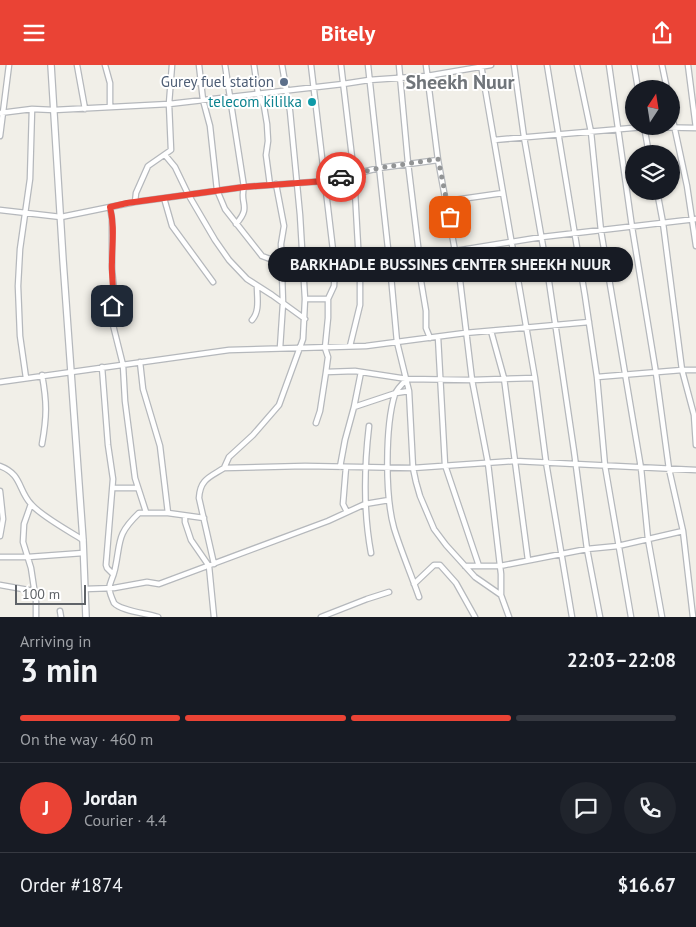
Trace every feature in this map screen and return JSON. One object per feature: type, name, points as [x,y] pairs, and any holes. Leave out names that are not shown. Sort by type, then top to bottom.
[{"type":"street","points":[[0,137],[8,65]]},
{"type":"street","points":[[52,65],[83,540],[86,617]]},
{"type":"street","points":[[77,65],[85,109]]},
{"type":"street","points":[[105,65],[110,83],[110,107]]},
{"type":"street","points":[[136,202],[136,193],[148,166],[171,150],[168,104],[172,65]]},
{"type":"street","points":[[199,65],[203,100],[210,126],[218,190],[225,209],[262,256],[270,259],[281,259]]},
{"type":"street","points":[[224,65],[244,187],[244,215],[236,224]]},
{"type":"street","points":[[254,65],[258,93],[264,106],[267,124],[268,141],[266,155],[284,226],[281,244],[283,303],[280,348]]},
{"type":"street","points":[[214,617],[211,565],[199,498],[200,488],[204,481],[224,468],[229,457],[253,435],[279,405],[303,339],[305,319],[297,182],[290,111],[282,65]]},
{"type":"street","points":[[311,65],[334,253],[335,281],[328,299],[325,348],[328,357],[320,411],[316,423]]},
{"type":"street","points":[[340,65],[354,174],[359,253],[360,305],[350,346]]},
{"type":"street","points":[[368,65],[378,145],[397,343],[410,391],[413,467],[420,496],[431,523],[446,545],[475,577],[501,595]]},
{"type":"street","points":[[399,65],[419,254],[420,281],[426,311],[426,328],[430,338]]},
{"type":"street","points":[[426,65],[438,159],[455,251],[472,380],[488,463],[500,566],[501,595],[509,617]]},
{"type":"street","points":[[2,113],[32,109],[85,109],[168,104],[343,85],[370,80],[427,76],[456,68],[491,65]]},
{"type":"street","points":[[514,65],[524,137],[542,237],[587,549],[600,617]]},
{"type":"street","points":[[547,65],[597,377],[605,466],[631,617]]},
{"type":"street","points":[[577,65],[590,132],[601,231],[641,468],[648,539],[662,617]]},
{"type":"street","points":[[609,65],[632,227],[656,373],[668,469],[683,531],[693,617]]},
{"type":"street","points":[[634,65],[636,80]]},
{"type":"street","points":[[662,65],[665,80]]},
{"type":"street","points":[[680,129],[696,128],[688,65]]},
{"type":"street","points":[[481,66],[535,378],[546,462],[572,617]]},
{"type":"street","points":[[171,82],[201,83]]},
{"type":"street","points":[[26,378],[20,336],[18,286],[30,179],[32,109]]},
{"type":"street","points":[[494,140],[625,129]]},
{"type":"street","points":[[675,135],[688,186],[694,219],[696,246]]},
{"type":"street","points":[[165,155],[175,167],[188,194],[229,260],[247,279],[305,319]]},
{"type":"street","points":[[0,210],[61,217],[188,194],[273,184],[325,181],[379,168],[438,159]]},
{"type":"street","points":[[447,201],[503,193]]},
{"type":"street","points":[[164,198],[172,226],[213,282]]},
{"type":"street","points":[[659,200],[682,370],[694,415],[696,445]]},
{"type":"street","points":[[110,207],[114,290],[111,311],[112,321],[123,365],[125,401],[138,488],[146,512]]},
{"type":"street","points":[[334,253],[419,254],[455,251],[512,241],[694,219]]},
{"type":"street","points":[[252,320],[256,315],[257,309],[257,286]]},
{"type":"street","points":[[304,299],[328,299]]},
{"type":"street","points":[[0,382],[230,350],[300,347],[325,348],[397,343],[465,333],[589,322]]},
{"type":"street","points":[[491,331],[504,378],[528,560]]},
{"type":"street","points":[[438,337],[446,465],[479,566]]},
{"type":"street","points":[[140,362],[143,389],[160,446],[168,513]]},
{"type":"street","points":[[102,367],[113,488],[106,565],[113,574]]},
{"type":"street","points":[[597,377],[696,370]]},
{"type":"street","points":[[326,372],[361,372],[407,379],[472,380],[535,378]]},
{"type":"street","points":[[347,512],[343,504],[345,440],[361,372]]},
{"type":"street","points":[[42,375],[47,401],[47,419],[42,444]]},
{"type":"street","points":[[407,379],[396,393],[390,424],[389,500],[394,527],[419,597]]},
{"type":"street","points":[[354,407],[396,393],[410,391]]},
{"type":"street","points":[[369,426],[364,468],[365,504],[371,553]]},
{"type":"street","points":[[224,468],[388,468],[514,461],[696,470]]},
{"type":"street","points":[[0,466],[9,469],[15,475],[31,504],[83,540]]},
{"type":"street","points":[[113,488],[138,488]]},
{"type":"street","points":[[0,491],[3,519],[0,536]]},
{"type":"street","points":[[85,589],[109,588],[147,582],[158,585],[328,521],[365,504],[389,500]]},
{"type":"street","points":[[31,504],[24,524],[23,534],[24,549],[28,557],[34,591],[36,617]]},
{"type":"street","points":[[158,617],[116,606],[109,593],[121,535],[139,513],[168,513],[204,518]]},
{"type":"street","points":[[185,516],[191,540],[211,565]]},
{"type":"street","points":[[465,566],[500,566],[587,549],[618,546],[683,531]]},
{"type":"street","points":[[0,557],[83,553]]},
{"type":"street","points":[[414,584],[434,565],[440,565],[456,583],[475,617]]},
{"type":"street","points":[[0,585],[34,591]]},
{"type":"street","points":[[321,617],[389,592]]},
{"type":"street","points":[[130,610],[130,617]]},
{"type":"street","points":[[60,611],[61,617]]},
{"type":"way so far","points":[[341,177],[379,168],[438,159],[450,217]]},
{"type":"place","name":"Gurey fuel station","points":[[284,82]]},
{"type":"place","name":"telecom kililka","points":[[312,102]]},
{"type":"place","name":"BARKHADLE BUSSINES CENTER SHEEKH NUUR","points":[[450,217]]},
{"type":"district","name":"Sheekh Nuur","points":[[460,82]]},
{"type":"route","points":[[112,306],[114,290],[112,216],[110,207],[188,194],[244,187],[325,181],[341,177]]}]
